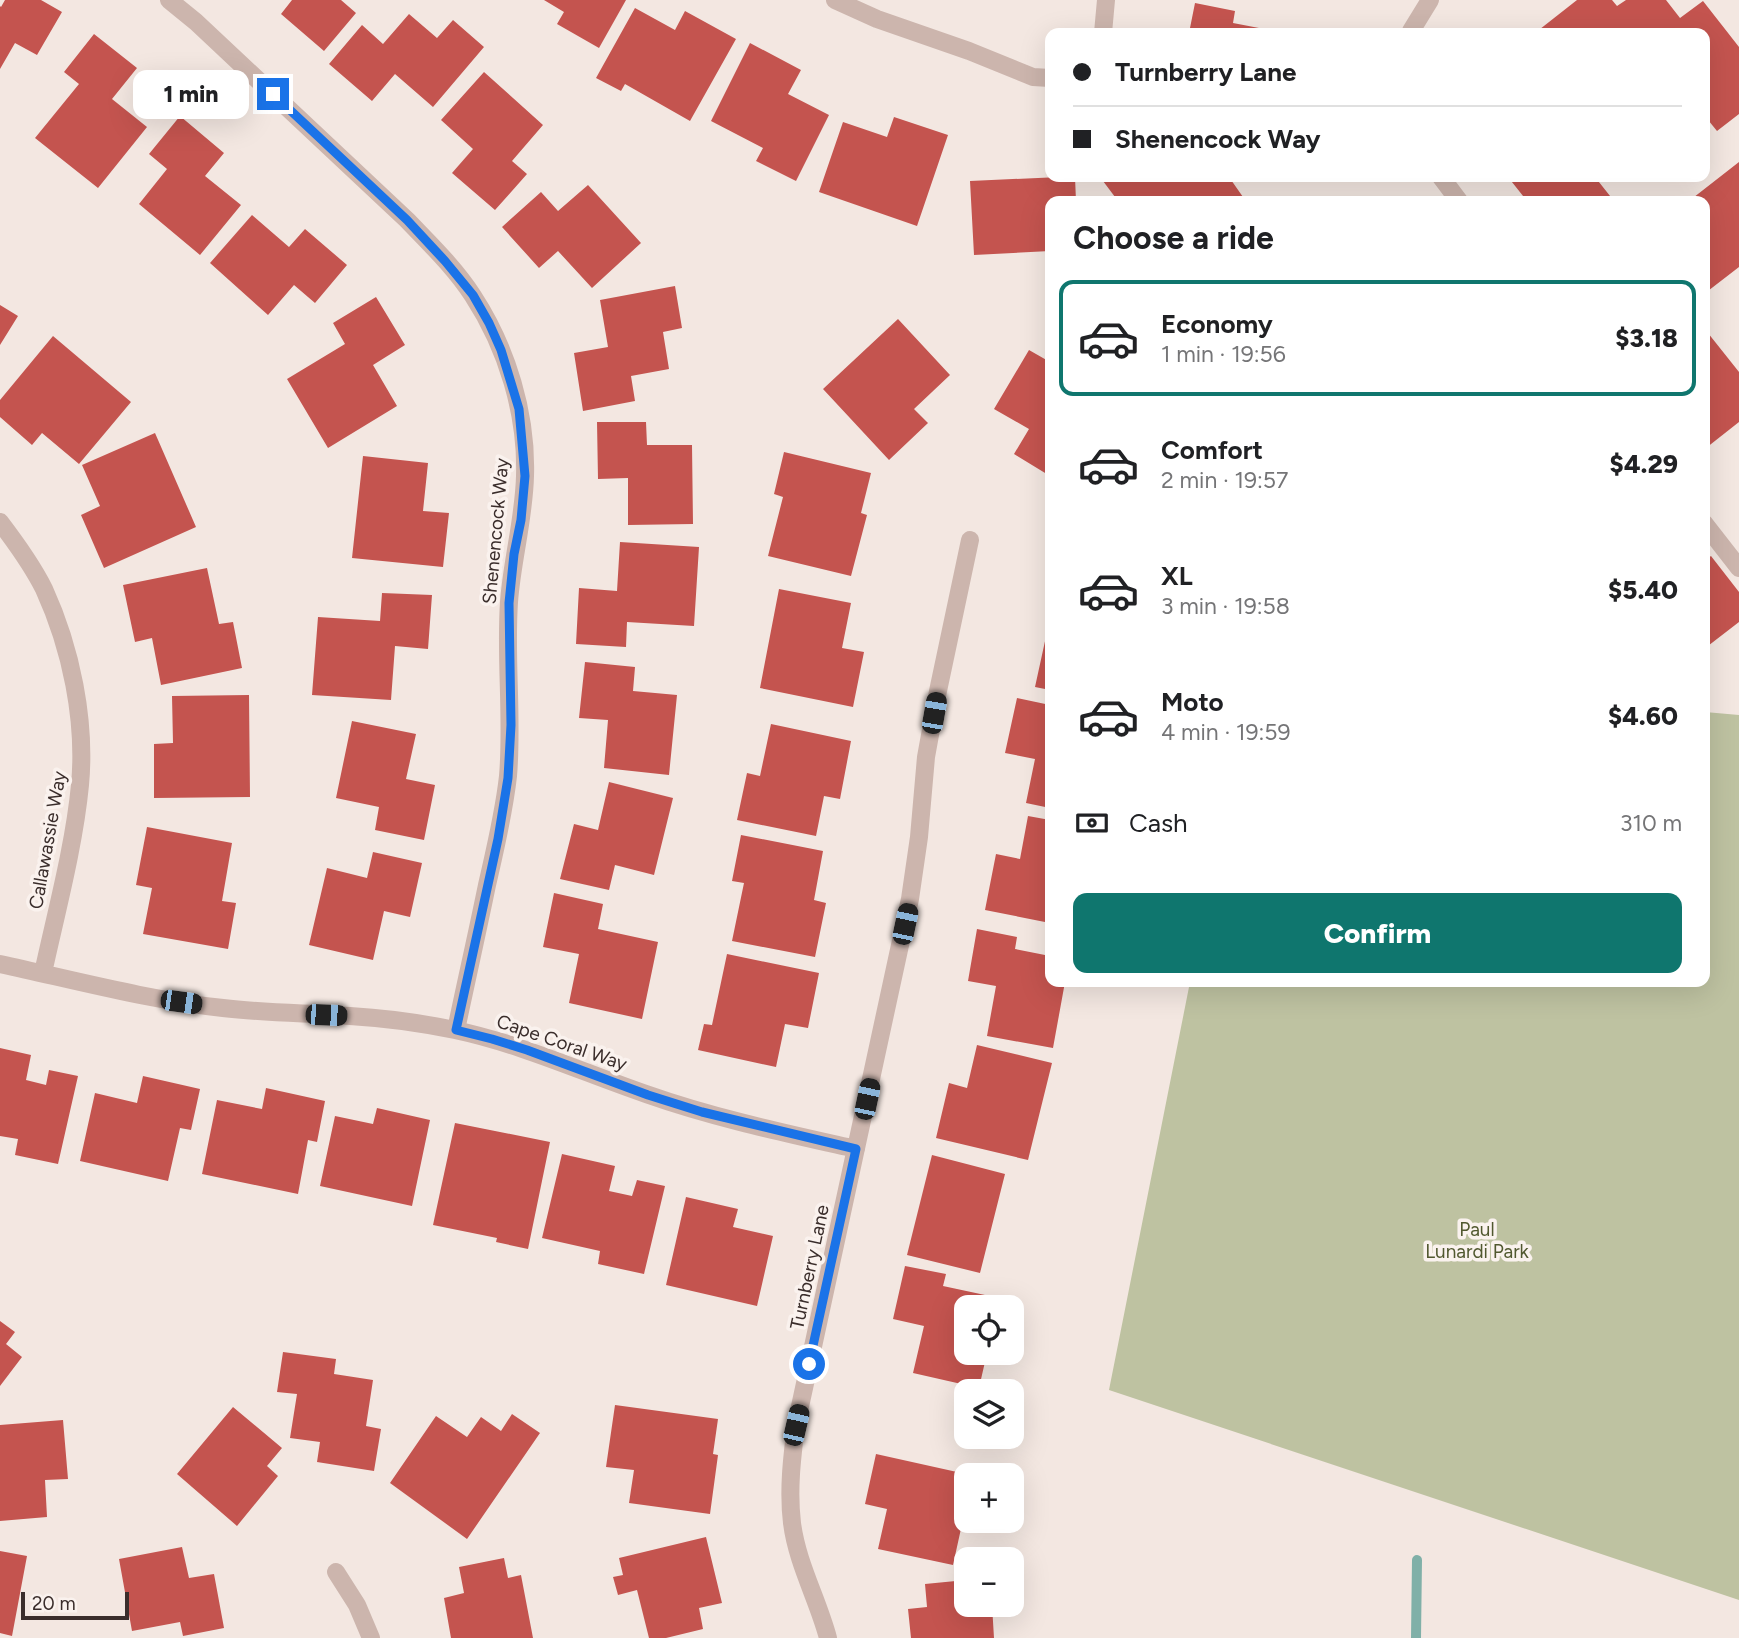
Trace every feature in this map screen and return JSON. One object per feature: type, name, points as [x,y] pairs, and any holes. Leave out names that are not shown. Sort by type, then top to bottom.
[{"type":"street","name":"Shenencock Way","points":[[169,0],[196,22],[434,248],[473,295],[489,323],[511,378],[519,409],[525,476],[509,603],[511,725],[508,778],[498,839],[456,1030]]},
{"type":"street","points":[[835,0],[877,19],[970,51],[1033,77],[1045,78]]},
{"type":"street","points":[[1103,28],[1106,0]]},
{"type":"street","points":[[1413,28],[1430,0]]},
{"type":"street","name":"Callawassie Way","points":[[0,522],[43,588],[63,640],[76,689],[81,738],[80,785],[74,830],[43,973]]},
{"type":"street","points":[[1710,531],[1739,568]]},
{"type":"street","name":"Turnberry Lane","points":[[828,1638],[803,1569],[792,1525],[790,1475],[796,1425],[910,898],[926,757],[937,691],[970,540]]},
{"type":"street","name":"Cape Coral Way","points":[[0,964],[212,1007],[364,1017],[456,1030],[527,1050],[702,1112],[856,1149]]},
{"type":"street","points":[[336,1572],[357,1605],[371,1638]]},
{"type":"green space","name":"Paul Lunardi Park","points":[[1710,712],[1739,715],[1739,1600],[1109,1390],[1189,987],[1710,987]]},
{"type":"building","points":[[5,0],[41,0],[62,12],[37,55],[15,43],[0,69],[0,6]]},
{"type":"building","points":[[292,0],[341,0],[356,13],[324,51],[281,14]]},
{"type":"building","points":[[544,0],[626,0],[599,48],[557,24],[564,12]]},
{"type":"building","points":[[1577,0],[1612,0],[1617,6],[1626,0],[1666,0],[1680,18],[1703,1],[1739,47],[1739,114],[1717,131],[1710,122],[1710,28],[1541,28]]},
{"type":"building","points":[[1195,3],[1235,11],[1233,23],[1259,28],[1190,28]]},
{"type":"building","points":[[635,8],[675,30],[685,11],[736,39],[690,121],[625,84],[621,91],[596,78]]},
{"type":"building","points":[[409,14],[437,38],[453,20],[484,47],[433,107],[395,74],[372,101],[329,64],[362,25],[383,44]]},
{"type":"building","points":[[94,34],[137,68],[112,99],[147,127],[98,188],[35,138],[79,84],[64,72]]},
{"type":"building","points":[[750,43],[801,70],[788,94],[829,115],[796,181],[756,161],[763,148],[711,121]]},
{"type":"building","points":[[484,72],[543,125],[512,161],[527,174],[495,210],[452,173],[473,149],[441,120]]},
{"type":"building","points":[[180,116],[224,153],[205,176],[241,205],[200,255],[139,204],[167,169],[149,154]]},
{"type":"building","points":[[894,117],[948,135],[917,226],[819,192],[843,122],[887,137]]},
{"type":"building","points":[[1739,162],[1739,267],[1710,289],[1710,196],[1695,196]]},
{"type":"building","points":[[1045,178],[1045,182],[1075,182],[1076,196],[1045,196],[1045,251],[974,255],[970,181]]},
{"type":"building","points":[[1104,182],[1232,182],[1242,196],[1114,196]]},
{"type":"building","points":[[1512,182],[1599,182],[1610,196],[1523,196]]},
{"type":"building","points":[[588,185],[641,243],[592,288],[558,251],[539,268],[502,227],[541,192],[558,211]]},
{"type":"building","points":[[252,215],[289,247],[305,229],[347,265],[315,303],[294,285],[268,315],[210,263]]},
{"type":"building","points":[[675,286],[682,328],[663,332],[669,369],[631,376],[635,401],[583,411],[574,353],[608,347],[600,300]]},
{"type":"building","points":[[376,297],[405,345],[373,365],[397,406],[328,448],[287,379],[345,344],[333,323]]},
{"type":"building","points":[[0,305],[18,316],[0,345]]},
{"type":"building","points":[[898,319],[950,375],[914,409],[928,423],[889,460],[823,389]]},
{"type":"building","points":[[53,336],[131,402],[79,464],[42,433],[32,445],[0,417],[0,400]]},
{"type":"building","points":[[1710,336],[1739,372],[1739,422],[1710,445]]},
{"type":"building","points":[[1029,350],[1045,359],[1045,473],[1014,454],[1029,429],[994,409]]},
{"type":"building","points":[[597,422],[646,422],[647,445],[692,445],[693,524],[628,525],[628,478],[598,479]]},
{"type":"building","points":[[155,433],[196,527],[104,568],[81,515],[100,506],[82,465]]},
{"type":"building","points":[[784,452],[871,473],[861,513],[867,515],[851,576],[768,556],[783,497],[774,494]]},
{"type":"building","points":[[363,456],[428,463],[423,511],[449,513],[443,567],[352,558]]},
{"type":"building","points":[[620,542],[699,547],[694,626],[627,622],[626,647],[576,644],[579,588],[617,591]]},
{"type":"building","points":[[1710,557],[1739,592],[1739,622],[1710,644]]},
{"type":"building","points":[[207,568],[219,624],[233,622],[242,668],[161,685],[152,638],[135,642],[123,585]]},
{"type":"building","points":[[779,589],[851,603],[842,648],[864,652],[853,707],[760,688]]},
{"type":"building","points":[[382,593],[432,595],[428,649],[395,646],[391,700],[312,695],[318,617],[380,621]]},
{"type":"building","points":[[1045,641],[1045,689],[1035,687]]},
{"type":"building","points":[[585,662],[635,667],[633,691],[677,695],[669,775],[604,768],[608,720],[579,718]]},
{"type":"building","points":[[249,695],[250,797],[154,798],[154,744],[173,743],[172,696]]},
{"type":"building","points":[[1017,698],[1045,704],[1045,807],[1026,803],[1035,759],[1005,753]]},
{"type":"building","points":[[352,721],[416,734],[406,779],[435,785],[424,840],[375,830],[379,807],[336,798]]},
{"type":"building","points":[[771,724],[851,741],[840,799],[824,796],[816,836],[737,820],[747,773],[760,776]]},
{"type":"building","points":[[609,782],[673,798],[654,875],[615,865],[609,890],[560,879],[574,824],[598,830]]},
{"type":"building","points":[[1028,816],[1045,819],[1045,922],[985,910],[996,854],[1020,859]]},
{"type":"building","points":[[147,827],[232,843],[222,901],[236,903],[228,949],[143,934],[152,888],[136,885]]},
{"type":"building","points":[[741,835],[823,851],[814,900],[826,903],[815,957],[732,941],[744,883],[732,881]]},
{"type":"building","points":[[373,852],[422,863],[410,917],[384,911],[373,960],[309,945],[327,868],[367,878]]},
{"type":"building","points":[[554,893],[603,904],[598,929],[658,942],[642,1019],[569,1003],[579,954],[543,947]]},
{"type":"building","points":[[977,929],[1017,937],[1015,949],[1045,955],[1045,987],[1064,987],[1053,1048],[987,1036],[996,986],[968,981]]},
{"type":"building","points":[[727,954],[819,973],[808,1028],[785,1024],[776,1067],[698,1050],[704,1024],[712,1025]]},
{"type":"building","points":[[977,1045],[1052,1063],[1028,1160],[936,1138],[949,1083],[967,1088]]},
{"type":"building","points":[[0,1048],[31,1055],[26,1080],[46,1085],[49,1070],[78,1076],[58,1164],[15,1155],[18,1139],[0,1136]]},
{"type":"building","points":[[143,1076],[200,1089],[191,1130],[180,1128],[168,1181],[80,1161],[95,1093],[137,1103]]},
{"type":"building","points":[[266,1088],[325,1101],[317,1142],[308,1140],[298,1194],[202,1174],[217,1100],[262,1109]]},
{"type":"building","points":[[377,1108],[430,1120],[412,1206],[320,1186],[335,1116],[373,1124]]},
{"type":"building","points":[[455,1123],[550,1142],[528,1249],[496,1242],[497,1238],[433,1225]]},
{"type":"building","points":[[562,1154],[615,1166],[609,1191],[632,1196],[637,1180],[665,1186],[644,1274],[598,1264],[600,1251],[542,1238]]},
{"type":"building","points":[[932,1155],[1005,1174],[980,1273],[907,1255]]},
{"type":"building","points":[[686,1197],[738,1209],[733,1227],[773,1236],[757,1306],[666,1285]]},
{"type":"building","points":[[905,1266],[946,1274],[943,1286],[985,1295],[954,1295],[954,1365],[984,1365],[981,1379],[954,1379],[954,1382],[913,1373],[924,1326],[893,1319]]},
{"type":"building","points":[[0,1321],[15,1332],[6,1344],[22,1357],[0,1386]]},
{"type":"building","points":[[283,1352],[336,1359],[334,1374],[373,1380],[366,1426],[381,1429],[374,1471],[317,1462],[320,1442],[290,1438],[297,1394],[277,1392]]},
{"type":"building","points":[[615,1405],[718,1419],[713,1454],[718,1455],[710,1514],[629,1503],[634,1470],[606,1467]]},
{"type":"building","points":[[233,1407],[282,1448],[267,1466],[278,1476],[237,1526],[177,1474]]},
{"type":"building","points":[[512,1414],[540,1433],[467,1539],[390,1483],[436,1416],[467,1437],[481,1417],[501,1431]]},
{"type":"building","points":[[63,1420],[68,1479],[45,1480],[47,1517],[0,1521],[0,1425]]},
{"type":"building","points":[[876,1454],[954,1471],[954,1533],[960,1533],[957,1547],[954,1547],[953,1565],[878,1549],[887,1509],[865,1504]]},
{"type":"building","points":[[706,1537],[722,1603],[699,1608],[703,1629],[666,1638],[649,1638],[637,1590],[618,1595],[613,1577],[623,1575],[619,1558]]},
{"type":"building","points":[[182,1547],[189,1578],[214,1574],[224,1628],[183,1636],[180,1622],[132,1631],[119,1559]]},
{"type":"building","points":[[0,1551],[27,1556],[12,1636],[0,1633]]},
{"type":"building","points":[[504,1558],[508,1578],[521,1575],[533,1638],[451,1638],[444,1598],[464,1593],[459,1567]]},
{"type":"building","points":[[954,1581],[954,1617],[993,1617],[994,1638],[911,1638],[908,1609],[927,1607],[925,1584]]},
{"type":"waterway","points":[[1416,1638],[1417,1560]]},
{"type":"route","points":[[273,94],[407,220],[473,295],[501,350],[519,409],[525,476],[509,603],[511,725],[508,778],[498,839],[456,1030],[527,1050],[702,1112],[856,1149],[809,1364]]}]
